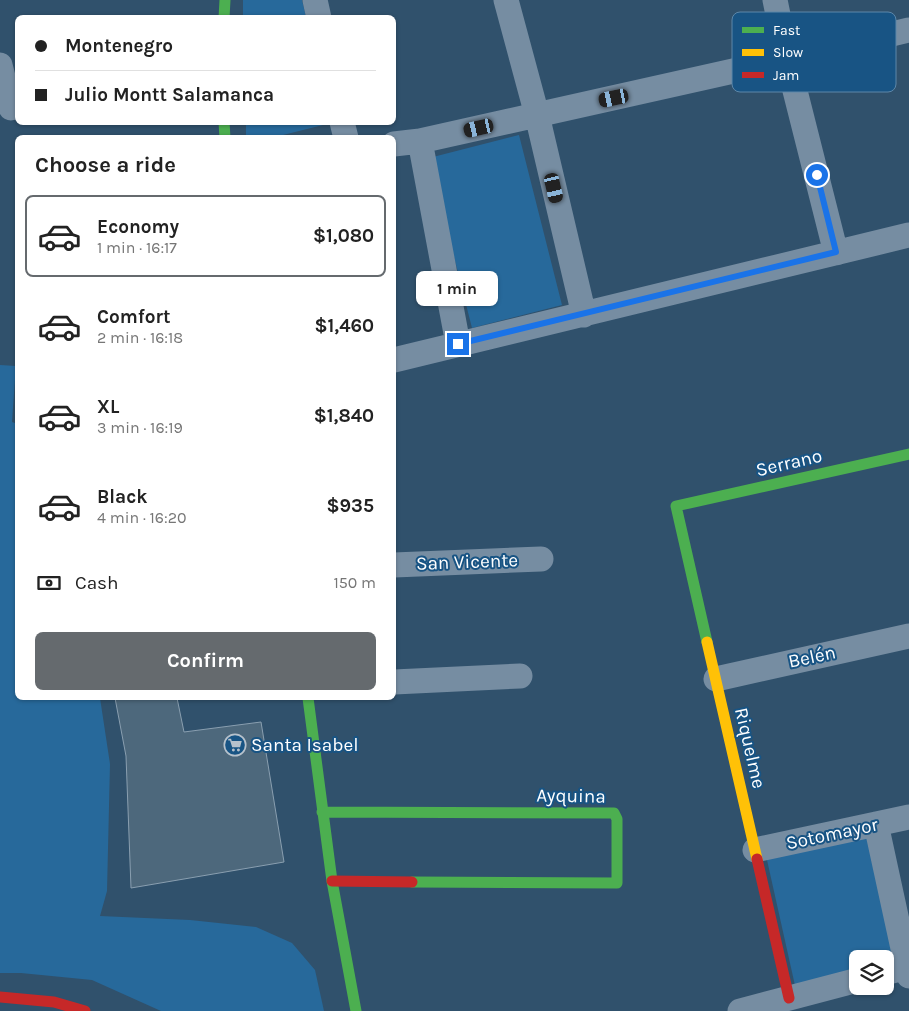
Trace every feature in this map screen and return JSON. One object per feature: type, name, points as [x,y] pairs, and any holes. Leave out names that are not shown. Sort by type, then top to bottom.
[{"type":"street","points":[[224,15],[225,0]]},
{"type":"street","points":[[316,0],[318,15]]},
{"type":"street","points":[[506,0],[537,115],[584,315]]},
{"type":"street","points":[[896,33],[909,30]]},
{"type":"street","points":[[0,64],[10,108]]},
{"type":"street","points":[[396,144],[420,141],[732,71]]},
{"type":"street","points":[[795,92],[836,252]]},
{"type":"street","points":[[420,141],[458,344]]},
{"type":"street","points":[[396,360],[836,252],[909,236]]},
{"type":"street","name":"Serrano","points":[[676,506],[909,454]]},
{"type":"street","name":"Riquelme","points":[[676,506],[789,998]]},
{"type":"street","name":"San Vicente","points":[[396,565],[541,559]]},
{"type":"street","name":"Belén","points":[[716,679],[909,636]]},
{"type":"street","points":[[396,682],[520,676]]},
{"type":"street","points":[[308,700],[332,881],[356,1011]]},
{"type":"street","name":"Ayquina","points":[[322,812],[614,813],[617,819],[617,883],[332,881]]},
{"type":"street","name":"Sotomayor","points":[[755,850],[909,817]]},
{"type":"street","points":[[876,824],[900,972]]},
{"type":"street","points":[[332,881],[341,992]]},
{"type":"street","points":[[740,1011],[849,982]]},
{"type":"street","points":[[0,998],[30,999],[76,1007],[85,1011]]},
{"type":"shaded area","points":[[243,0],[302,0],[306,15],[243,15]]},
{"type":"shaded area","points":[[246,125],[323,125],[283,135],[246,135]]},
{"type":"shaded area","points":[[519,135],[562,305],[472,328],[429,158]]},
{"type":"shaded area","points":[[0,365],[15,366],[12,422],[15,423],[15,700],[100,700],[110,764],[107,891],[100,916],[190,920],[256,927],[292,943],[315,970],[324,1011],[161,1011],[92,980],[21,973],[0,973]]},
{"type":"shaded area","points":[[869,834],[893,950],[849,950],[849,975],[796,990],[765,851]]},
{"type":"building","points":[[115,700],[177,700],[184,732],[261,722],[284,862],[131,888],[126,756]]},
{"type":"traffic: fast","points":[[224,15],[225,0]]},
{"type":"traffic: fast","points":[[224,125],[225,135]]},
{"type":"traffic: fast","points":[[707,642],[676,506],[909,454]]},
{"type":"traffic: fast","points":[[308,700],[332,881],[356,1011]]},
{"type":"traffic: fast","points":[[322,812],[614,813],[617,819],[617,883],[412,882]]},
{"type":"traffic: slow","points":[[707,642],[757,859]]},
{"type":"traffic: jam","points":[[757,859],[789,998]]},
{"type":"traffic: jam","points":[[332,881],[412,882]]},
{"type":"traffic: jam","points":[[0,997],[54,1002],[85,1011]]},
{"type":"place","name":"Santa Isabel","points":[[235,745]]},
{"type":"route","points":[[458,344],[584,315],[836,252],[817,175]]}]
